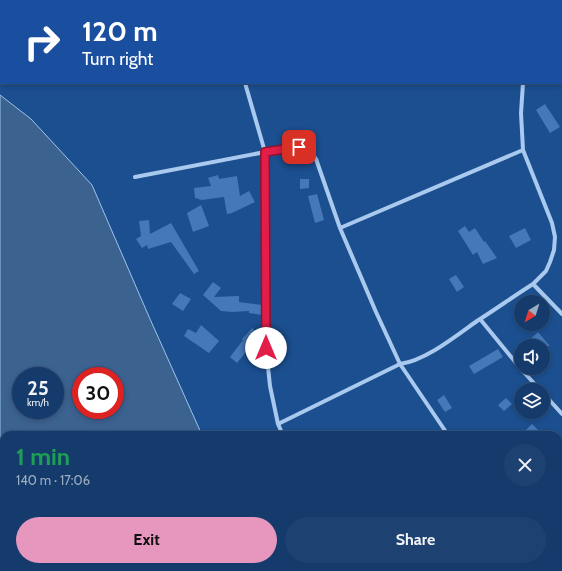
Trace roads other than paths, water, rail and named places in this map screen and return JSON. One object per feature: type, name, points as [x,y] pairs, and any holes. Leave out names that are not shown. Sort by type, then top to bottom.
[{"type":"street","points":[[245,84],[265,152],[266,348],[270,386],[278,424],[281,431]]},
{"type":"street","points":[[278,424],[400,364],[417,359],[440,347],[533,284],[546,271],[554,250],[555,237],[552,223],[523,150],[521,113],[523,84]]},
{"type":"street","points":[[135,177],[299,147],[312,154],[316,159],[340,228],[400,364],[445,431]]},
{"type":"street","points":[[340,228],[523,150]]},
{"type":"street","points":[[533,284],[562,314]]},
{"type":"street","points":[[480,319],[534,383]]},
{"type":"street","points":[[550,401],[562,414]]},
{"type":"water","points":[[0,95],[31,119],[92,185],[200,431],[0,431]]}]
